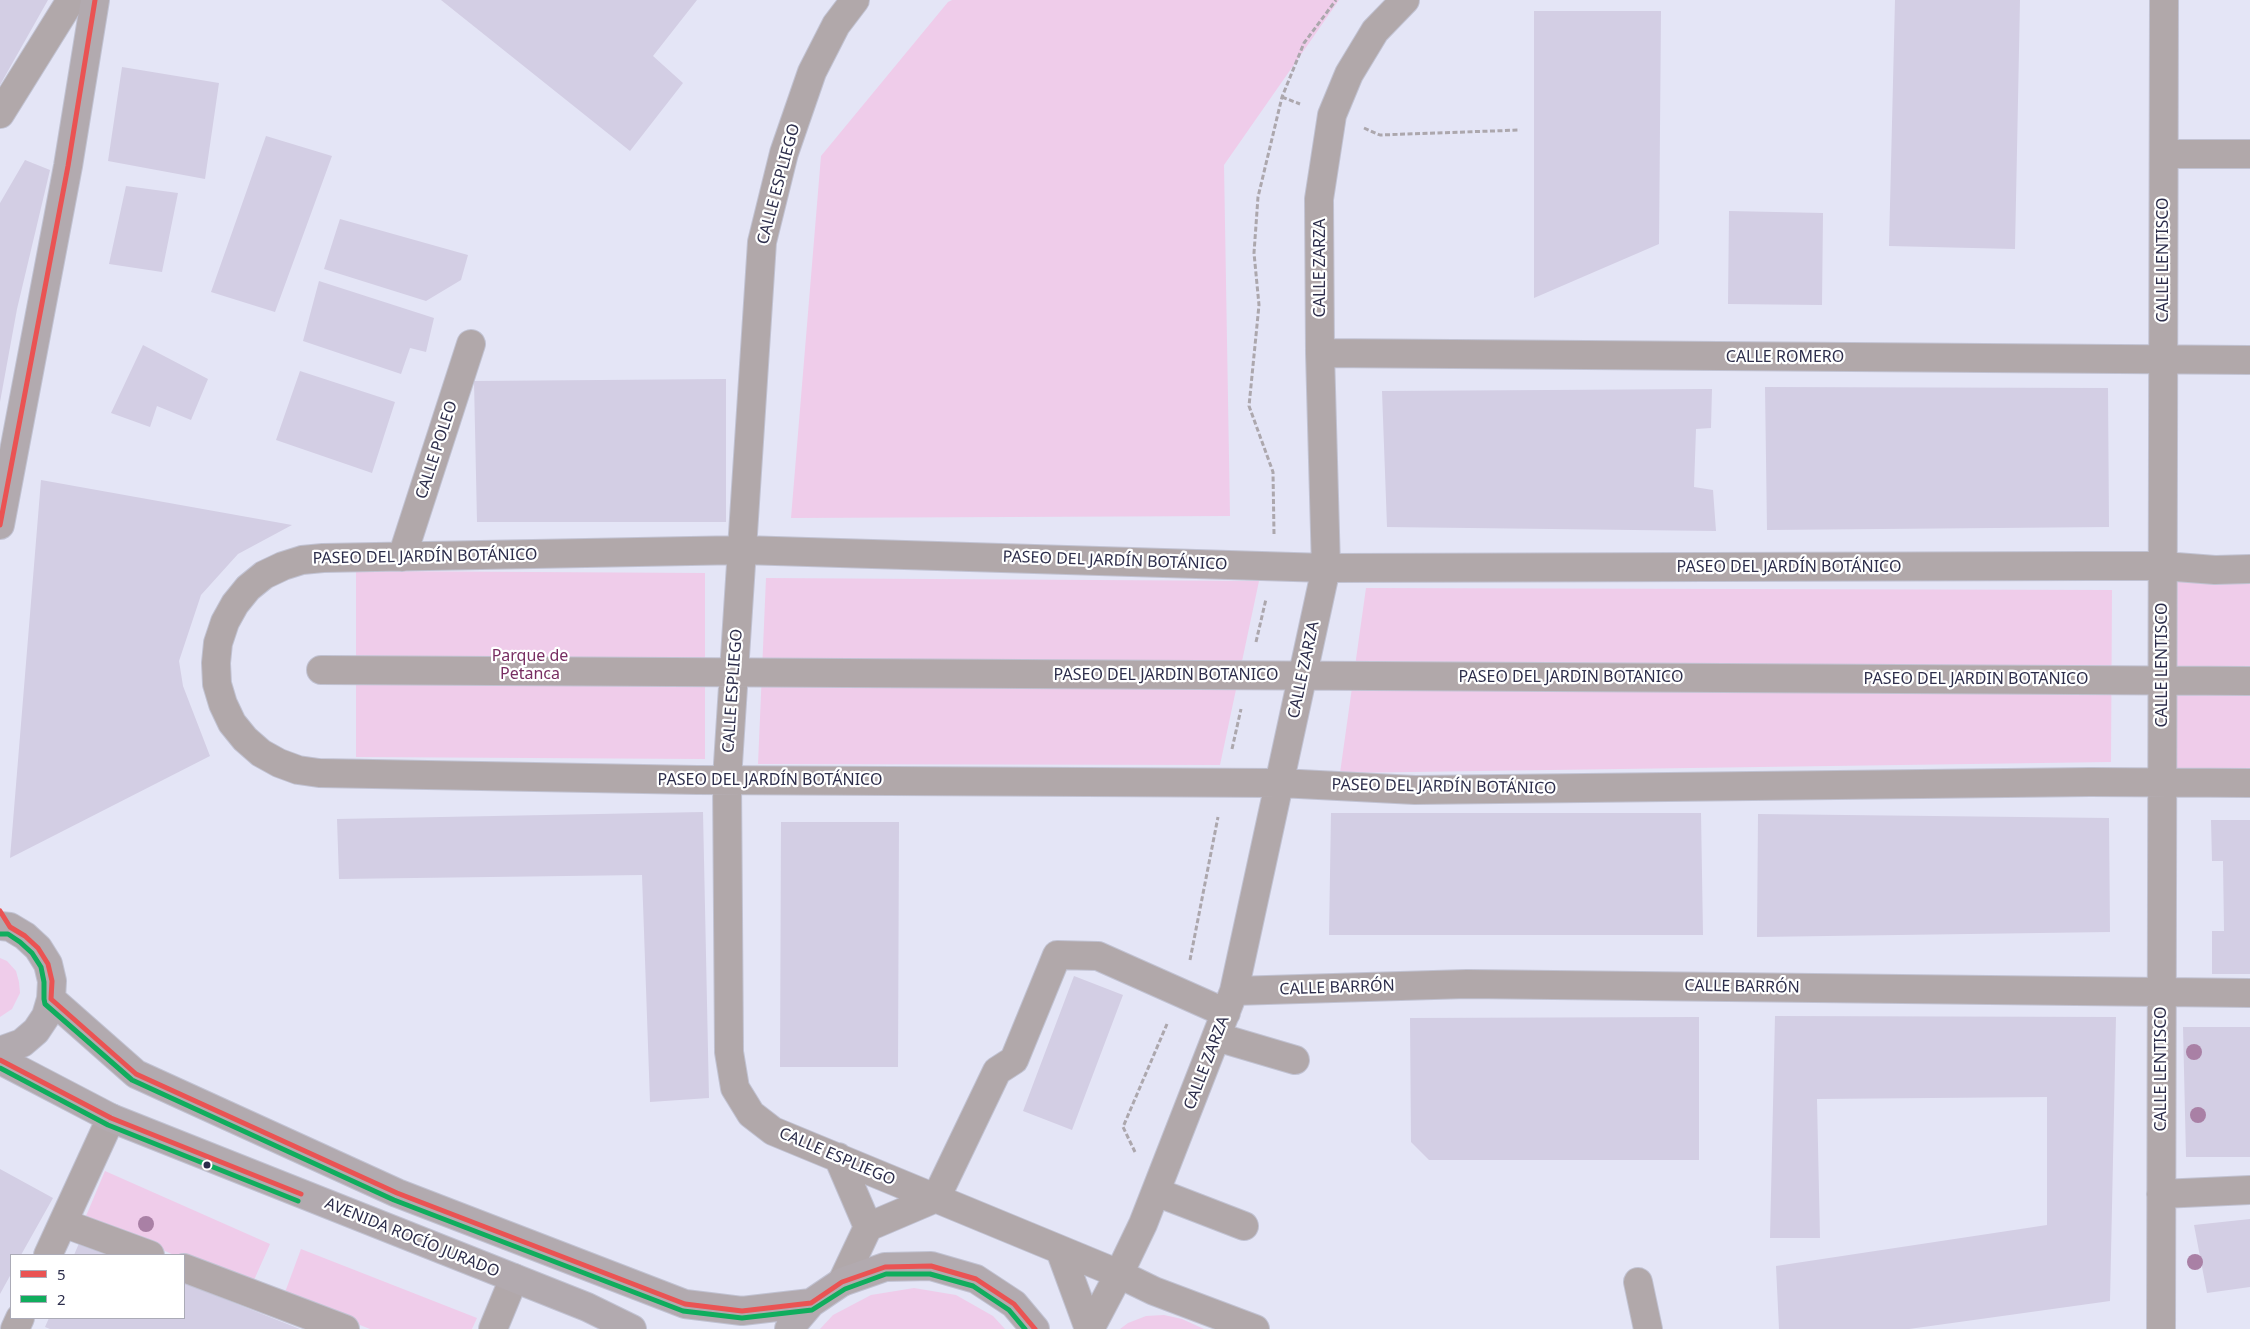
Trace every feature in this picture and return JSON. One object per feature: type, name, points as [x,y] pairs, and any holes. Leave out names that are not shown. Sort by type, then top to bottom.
[{"type":"main road","points":[[0,525],[68,166],[95,0]]},
{"type":"main road","points":[[0,1051],[22,1043],[36,1031],[46,1016],[51,999],[52,981],[48,964],[38,948],[25,936],[3,921]]},
{"type":"main road","points":[[51,999],[136,1074],[397,1192],[685,1304],[742,1311],[811,1303]]},
{"type":"main road","name":"AVENIDA ROCÍO JURADO","points":[[0,1060],[111,1118],[514,1278],[632,1329]]},
{"type":"main road","points":[[788,1329],[811,1303],[842,1282],[885,1268],[931,1266],[976,1279],[1014,1304],[1035,1329]]},
{"type":"street","points":[[0,114],[70,0]]},
{"type":"street","name":"CALLE ESPLIEGO","points":[[855,0],[836,25],[812,72],[784,153],[762,242],[727,779],[729,1052],[735,1088],[751,1114],[773,1131],[1119,1274],[1154,1292],[1255,1329]]},
{"type":"street","name":"CALLE ZARZA","points":[[1089,1329],[1119,1274],[1156,1192],[1226,1013],[1280,784],[1326,568],[1320,353],[1319,199],[1332,115],[1349,74],[1375,31],[1405,0]]},
{"type":"street","name":"CALLE LENTISCO","points":[[2161,1329],[2164,0]]},
{"type":"street","points":[[2164,154],[2250,154]]},
{"type":"street","name":"CALLE POLEO","points":[[402,557],[471,344]]},
{"type":"street","name":"CALLE ROMERO","points":[[1320,353],[2250,360]]},
{"type":"street","name":"PASEO DEL JARDÍN BOTÁNICO","points":[[2250,569],[2215,570],[2163,566],[1326,568],[743,550],[302,560],[264,575],[248,588],[235,604],[225,622],[218,643],[216,663],[218,684],[223,704],[232,723],[245,739],[261,753],[279,763],[298,770],[319,773],[1280,784],[1414,790],[2250,782]]},
{"type":"street","name":"PASEO DEL JARDIN BOTANICO","points":[[321,670],[2250,681]]},
{"type":"street","points":[[842,1282],[868,1227],[936,1198],[997,1071],[1014,1060],[1057,955],[1098,956],[1226,1013],[1295,1060]]},
{"type":"street","name":"CALLE BARRÓN","points":[[1226,1013],[1467,984],[2250,993]]},
{"type":"street","points":[[48,1254],[111,1118]]},
{"type":"street","points":[[838,1157],[868,1227]]},
{"type":"street","points":[[2161,1194],[2250,1190]]},
{"type":"street","points":[[1156,1192],[1244,1226]]},
{"type":"street","points":[[63,1222],[147,1254]]},
{"type":"street","points":[[1060,1250],[1089,1329]]},
{"type":"street","points":[[185,1268],[345,1329]]},
{"type":"street","points":[[493,1329],[514,1278]]},
{"type":"street","points":[[1638,1282],[1648,1329]]},
{"type":"path","points":[[1282,97],[1380,134],[1520,130]]},
{"type":"green space","points":[[952,0],[1339,0],[1224,165],[1230,516],[791,518],[821,156],[948,2]]},
{"type":"green space","points":[[2250,564],[2250,783],[2162,782],[2163,566]]},
{"type":"green space","name":"Parque de Petanca","points":[[356,571],[705,573],[705,759],[356,757]]},
{"type":"green space","points":[[766,578],[1259,581],[1220,765],[758,764]]},
{"type":"green space","points":[[1366,588],[2112,590],[2111,762],[1340,773]]},
{"type":"green space","points":[[0,958],[7,961],[16,971],[20,993],[12,1009],[0,1017]]},
{"type":"green space","points":[[105,1171],[270,1244],[250,1289],[185,1254],[172,1254],[86,1216]]},
{"type":"green space","points":[[301,1249],[477,1318],[472,1329],[370,1329],[284,1295]]},
{"type":"green space","points":[[914,1288],[956,1295],[993,1316],[1005,1329],[820,1329],[833,1315],[871,1295]]},
{"type":"green space","points":[[1164,1315],[1182,1319],[1204,1329],[1120,1329],[1128,1323],[1146,1316]]},
{"type":"building","points":[[0,0],[48,0],[0,85]]},
{"type":"building","points":[[441,0],[697,0],[653,56],[683,83],[630,151]]},
{"type":"building","points":[[1895,0],[2020,0],[2015,249],[1889,246]]},
{"type":"building","points":[[1534,11],[1661,11],[1659,244],[1534,298]]},
{"type":"building","points":[[122,67],[219,83],[205,179],[108,161]]},
{"type":"building","points":[[266,136],[332,156],[275,312],[211,292]]},
{"type":"building","points":[[25,160],[50,170],[17,309],[0,402],[0,203]]},
{"type":"building","points":[[126,186],[178,193],[162,272],[109,264]]},
{"type":"building","points":[[1729,211],[1823,213],[1822,305],[1728,304]]},
{"type":"building","points":[[340,219],[468,255],[461,280],[426,301],[324,269]]},
{"type":"building","points":[[319,281],[434,318],[426,352],[410,348],[401,374],[303,341]]},
{"type":"building","points":[[143,345],[208,379],[191,420],[157,406],[150,427],[111,413]]},
{"type":"building","points":[[300,371],[395,402],[372,473],[276,440]]},
{"type":"building","points":[[726,379],[726,522],[477,522],[474,381]]},
{"type":"building","points":[[1765,387],[2108,388],[2109,527],[1767,530]]},
{"type":"building","points":[[1712,389],[1711,428],[1696,429],[1694,487],[1713,490],[1716,531],[1387,527],[1382,391]]},
{"type":"building","points":[[41,480],[292,525],[238,554],[201,595],[179,661],[183,686],[210,756],[10,858]]},
{"type":"building","points":[[703,812],[709,1098],[650,1102],[642,875],[339,879],[337,819]]},
{"type":"building","points":[[1331,813],[1701,813],[1703,935],[1329,935]]},
{"type":"building","points":[[1758,814],[2109,818],[2110,932],[1757,937]]},
{"type":"building","points":[[2211,820],[2250,820],[2250,974],[2212,974],[2212,931],[2224,931],[2223,861],[2212,861]]},
{"type":"building","points":[[781,822],[899,822],[898,1067],[780,1067]]},
{"type":"building","points":[[1074,976],[1123,995],[1072,1130],[1023,1111]]},
{"type":"building","points":[[1775,1016],[2116,1017],[2110,1301],[1909,1329],[1779,1329],[1776,1266],[2047,1225],[2047,1097],[1817,1099],[1820,1238],[1770,1238]]},
{"type":"building","points":[[1699,1017],[1699,1160],[1429,1160],[1411,1142],[1410,1018]]},
{"type":"building","points":[[2183,1027],[2250,1027],[2250,1157],[2186,1157]]},
{"type":"building","points":[[0,1169],[53,1198],[22,1254],[10,1254],[10,1276],[0,1294]]},
{"type":"building","points":[[2250,1219],[2250,1287],[2207,1293],[2194,1225]]},
{"type":"building","points":[[80,1241],[112,1254],[74,1254]]},
{"type":"building","points":[[185,1283],[300,1329],[50,1329],[45,1327],[49,1319],[185,1319]]},
{"type":"transit line","name":"5","points":[[0,525],[68,166],[95,0]]},
{"type":"transit line","name":"5","points":[[0,911],[10,927],[25,936],[38,948],[48,964],[52,981],[51,999],[136,1074],[397,1193],[685,1304],[742,1311],[811,1303],[842,1282],[885,1267],[931,1266],[976,1279],[1014,1304],[1035,1329]]},
{"type":"transit line","name":"2","points":[[0,934],[8,934],[32,953],[41,967],[45,1004],[132,1080],[394,1200],[683,1311],[742,1318],[812,1310],[845,1289],[886,1274],[930,1274],[973,1286],[1009,1310],[1025,1329]]},
{"type":"transit line","name":"5","points":[[0,1060],[111,1118],[301,1194]]},
{"type":"transit line","name":"2","points":[[0,1068],[108,1125],[298,1201]]}]
